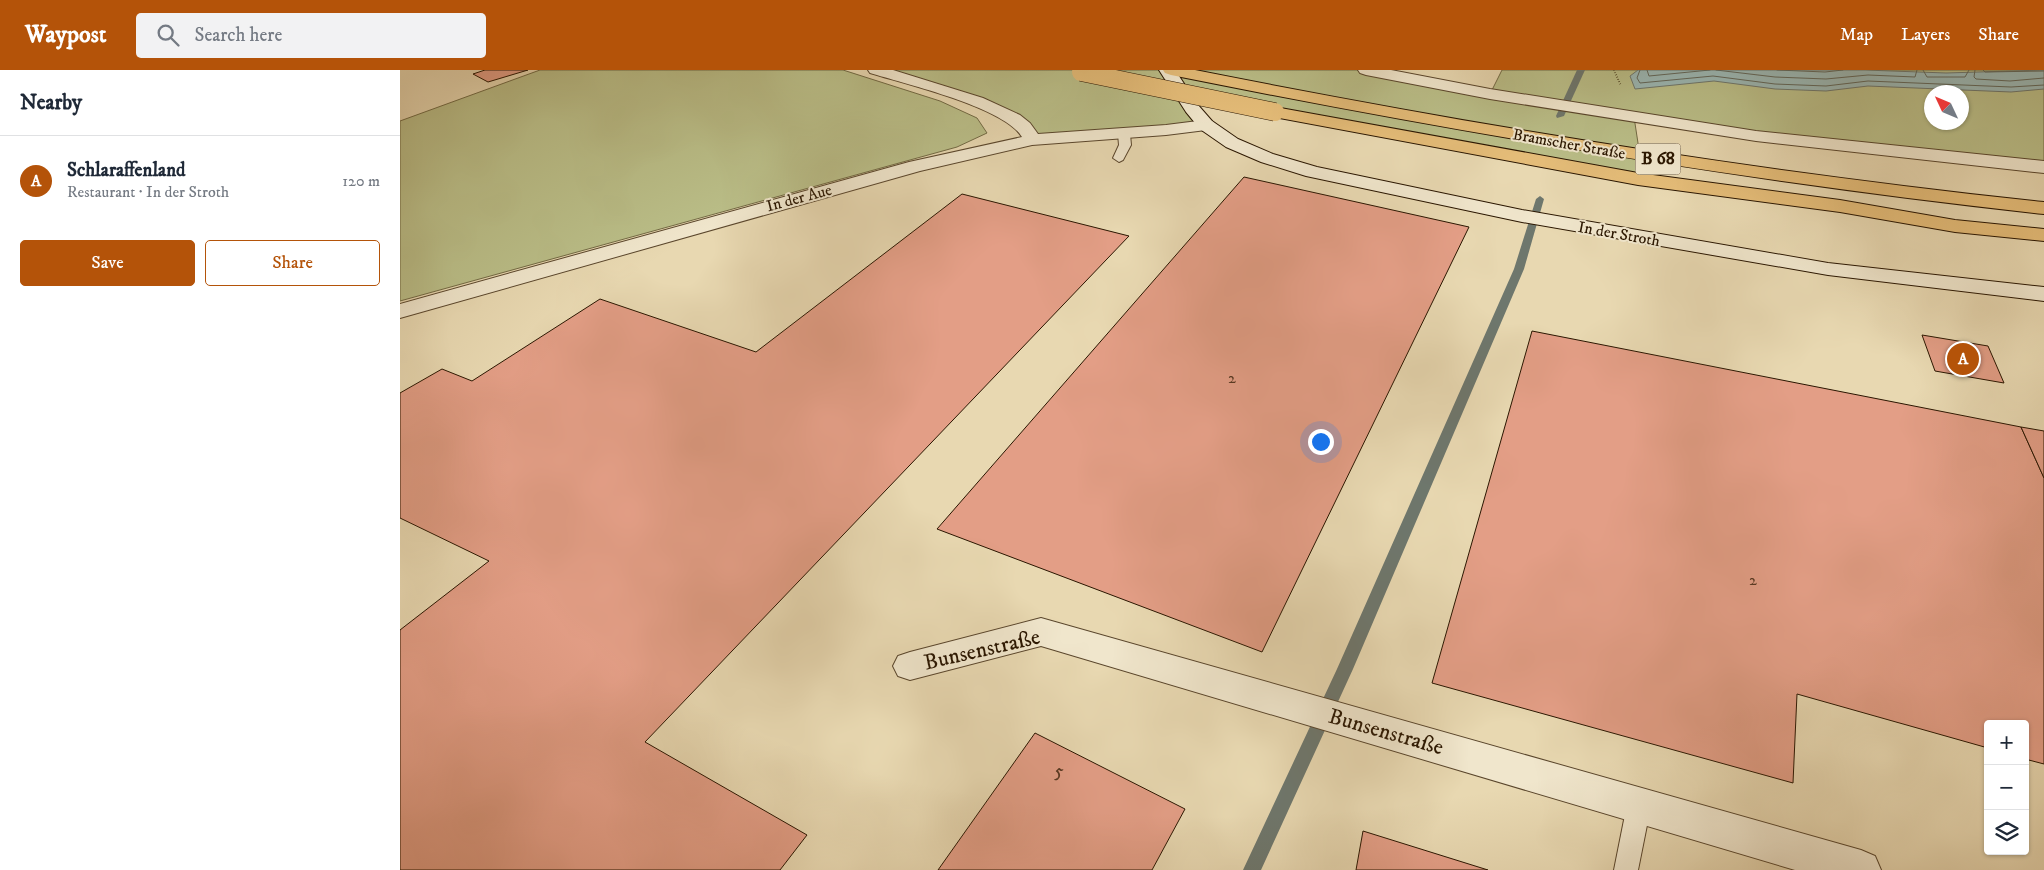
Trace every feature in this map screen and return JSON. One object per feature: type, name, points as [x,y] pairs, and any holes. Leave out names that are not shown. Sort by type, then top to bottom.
[{"type":"highway","name":"Bramscher Straße","points":[[1169,70],[1274,91],[1640,156],[1913,195],[2044,208]]},
{"type":"highway","name":"B 68","points":[[1076,71],[1275,112],[1638,179],[1840,206],[1955,226],[2044,235]]},
{"type":"street","points":[[876,70],[980,103],[1001,112],[1024,126],[1032,140]]},
{"type":"street","name":"In der Stroth","points":[[1169,70],[1192,108],[1206,125],[1232,143],[1268,158],[1313,172],[1545,221],[1828,269],[2044,294]]},
{"type":"street","points":[[1366,70],[1573,107],[1756,136],[2044,167]]},
{"type":"street","name":"In der Aue","points":[[400,311],[897,172],[1032,140],[1124,134],[1206,125]]},
{"type":"street","name":"Bunsenstraße","points":[[910,666],[1041,632],[1862,870]]},
{"type":"lane","points":[[1119,158],[1125,145],[1124,134]]},
{"type":"lane","points":[[1626,870],[1639,805]]},
{"type":"green space","points":[[540,70],[843,70],[940,101],[977,118],[987,133],[957,147],[400,301],[400,121]]},
{"type":"green space","points":[[876,70],[1366,70],[1490,94],[1502,70],[2044,70],[2044,167],[1634,117],[1640,156],[1638,179],[1183,94],[1206,125],[1032,140],[1008,115]]},
{"type":"water","points":[[1638,70],[1865,70],[1946,73],[2044,70],[2044,89],[2011,92],[1969,90],[1969,85],[1924,85],[1924,88],[1868,86],[1826,91],[1775,89],[1714,81],[1635,89],[1630,76]]},
{"type":"building","points":[[485,70],[528,70],[488,82],[473,74]]},
{"type":"building","points":[[1244,177],[1469,227],[1262,652],[937,529]]},
{"type":"building","points":[[962,194],[1129,236],[645,742],[807,835],[780,870],[400,870],[400,630],[489,561],[400,518],[400,393],[442,369],[472,381],[600,299],[756,352]]},
{"type":"building","points":[[1532,331],[2021,427],[2044,478],[2044,764],[2029,760],[2029,720],[1984,720],[1984,747],[1797,694],[1793,783],[1432,683]]},
{"type":"building","points":[[1922,335],[1988,346],[2004,383],[1935,371]]},
{"type":"building","points":[[2021,427],[2044,431],[2044,478]]},
{"type":"building","points":[[1035,733],[1185,809],[1152,870],[938,870]]},
{"type":"building","points":[[1363,831],[1488,870],[1356,870]]},
{"type":"waterway","points":[[1560,116],[1581,70]]},
{"type":"waterway","points":[[1252,870],[1345,669],[1519,269],[1540,199]]},
{"type":"place","name":"Schlaraffenland","points":[[1963,359]]}]
